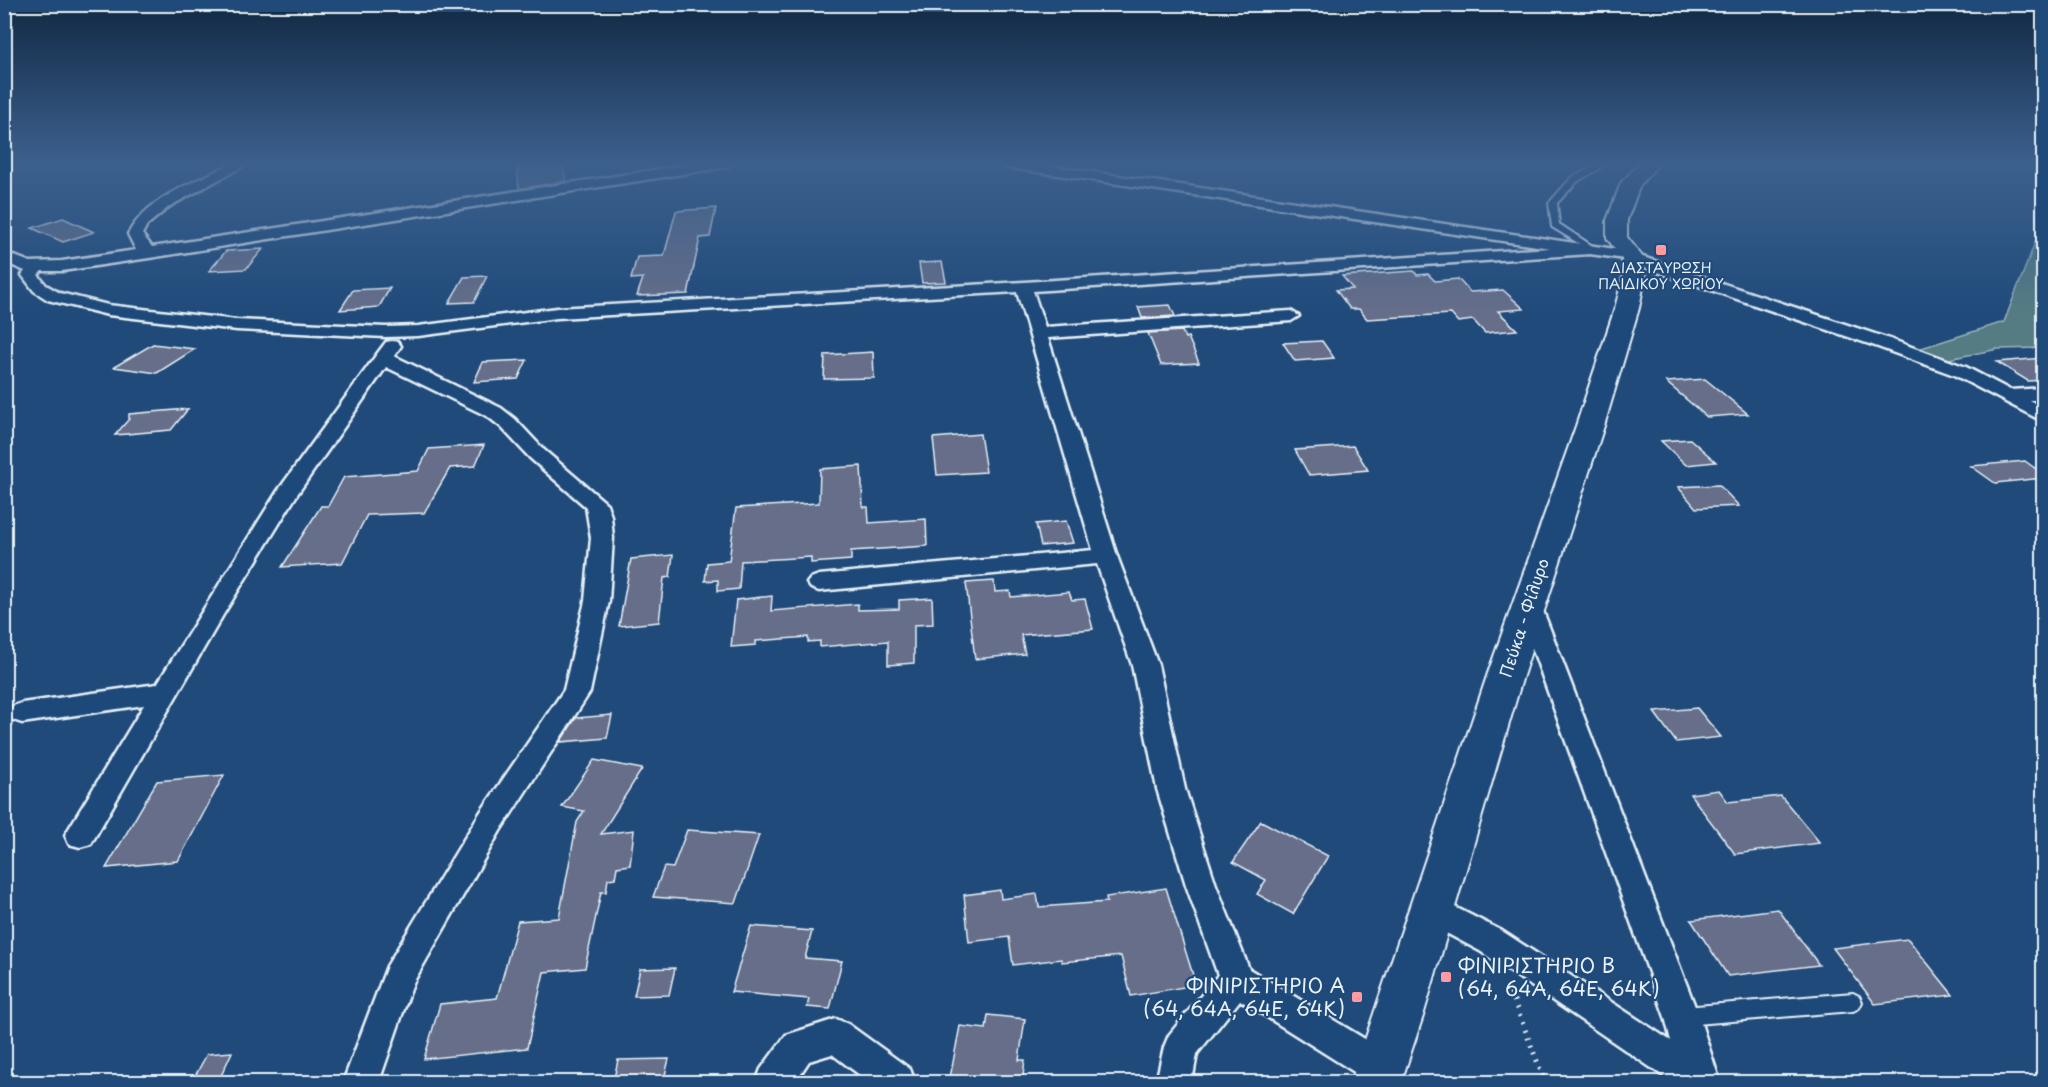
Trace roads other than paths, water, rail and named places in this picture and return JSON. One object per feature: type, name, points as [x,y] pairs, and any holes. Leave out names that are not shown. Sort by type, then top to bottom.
[{"type":"main road","name":"Πεύκα - Φίλυρο","points":[[1378,1075],[1399,1016],[1528,603],[1590,426],[1627,308],[1634,277],[1631,257],[1617,237],[1619,214]]},
{"type":"street","points":[[149,253],[141,246],[135,234],[145,217],[150,214]]},
{"type":"street","points":[[4,256],[24,266],[36,268],[401,214]]},
{"type":"street","points":[[1350,214],[1591,249],[1631,257],[1960,371],[2043,416]]},
{"type":"street","points":[[36,268],[30,274],[32,280],[49,294],[72,303],[108,310],[237,325],[402,332],[565,312],[1024,287],[1591,249]]},
{"type":"street","points":[[1024,287],[1106,556],[1145,665],[1171,789],[1201,885],[1236,979],[1378,1075]]},
{"type":"street","points":[[1038,333],[1291,316]]},
{"type":"street","points":[[80,835],[164,692],[288,492],[402,332]]},
{"type":"street","points":[[361,1083],[399,977],[490,822],[577,692],[597,601],[602,538],[600,516],[596,504],[537,454],[508,423],[479,403],[410,373],[383,358]]},
{"type":"street","points":[[2004,396],[2043,393]]},
{"type":"street","points":[[819,583],[1106,556]]},
{"type":"street","points":[[1528,603],[1682,1017],[1701,1082]]},
{"type":"street","points":[[22,713],[164,692]]},
{"type":"street","points":[[1431,909],[1491,941],[1701,1082]]},
{"type":"street","points":[[1174,1083],[1181,1047],[1236,979]]},
{"type":"street","points":[[774,1083],[798,1047],[836,1036],[897,1083]]},
{"type":"lane","points":[[1554,214],[1556,225],[1591,249]]},
{"type":"lane","points":[[1682,1017],[1853,1002]]},
{"type":"place","name":"ΔΙΑΣΤΑΥΡΩΣΗ ΠΑΙΔΙΚΟΥ ΧΩΡΙΟΥ","points":[[1661,250]]},
{"type":"place","name":"ΦΙΝΙΡΙΣΤΗΡΙΟ B (64, 64Α, 64Ε, 64Κ)","points":[[1446,977]]},
{"type":"place","name":"ΦΙΝΙΡΙΣΤΗΡΙΟ A (64, 64Α, 64Ε, 64Κ)","points":[[1357,997]]}]
